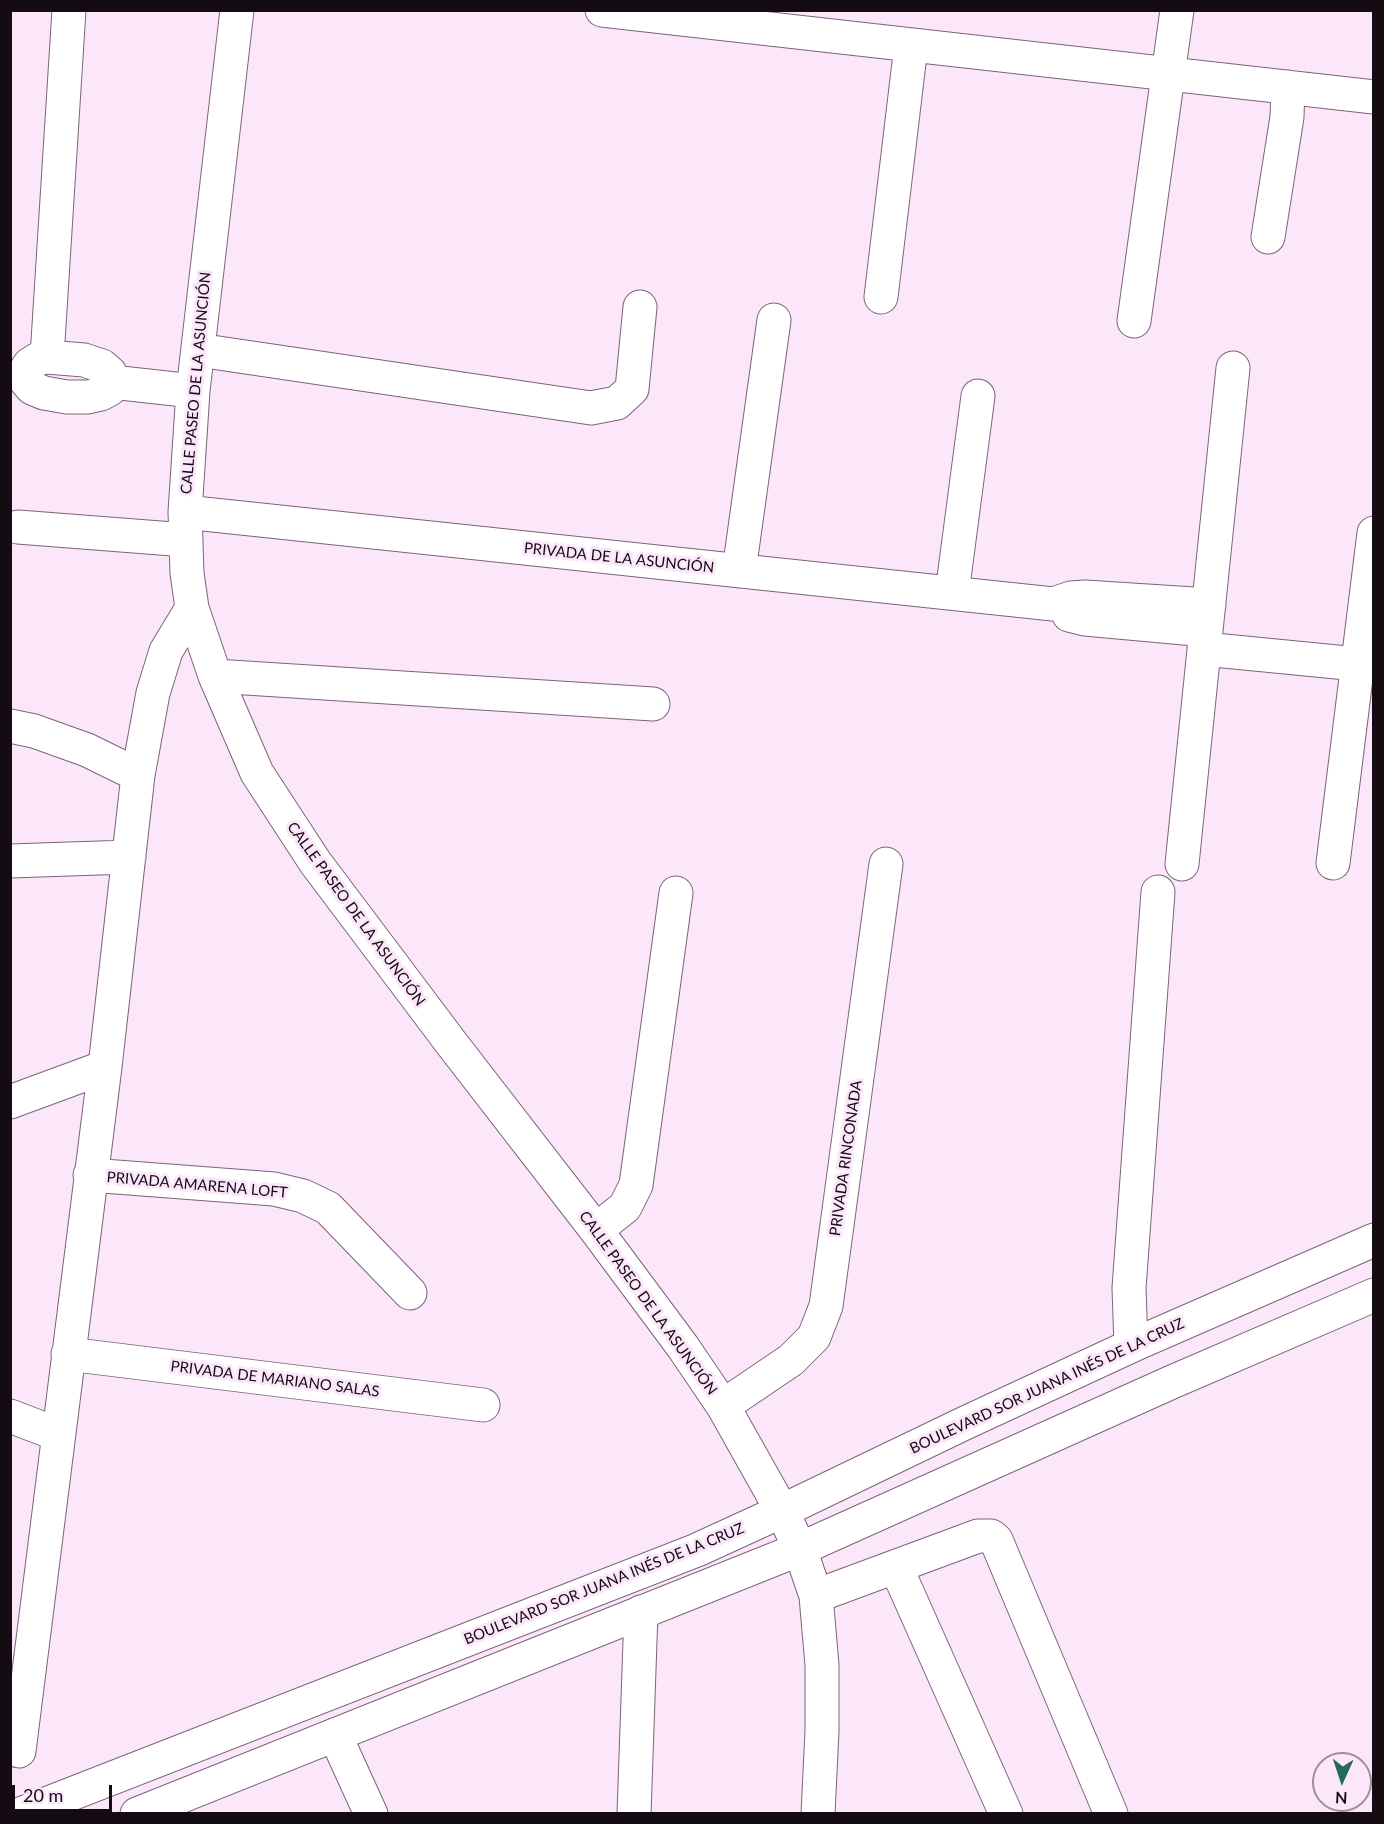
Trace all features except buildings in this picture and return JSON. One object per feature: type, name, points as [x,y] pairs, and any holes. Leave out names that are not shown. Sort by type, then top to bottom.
[{"type":"street","points":[[69,10],[28,367],[84,360],[102,366],[110,373],[112,382],[193,392]]},
{"type":"street","name":"CALLE PASEO DE LA ASUNCIÓN","points":[[237,10],[193,392],[185,526],[187,573],[192,608],[215,676],[257,772],[315,862],[683,1347],[723,1406],[782,1512]]},
{"type":"street","points":[[602,10],[1374,97]]},
{"type":"street","points":[[1134,321],[1177,10]]},
{"type":"street","points":[[881,297],[911,46]]},
{"type":"street","points":[[1268,237],[1287,117],[1288,87]]},
{"type":"street","points":[[198,350],[591,408],[617,403],[632,389],[640,307]]},
{"type":"street","points":[[739,571],[774,320]]},
{"type":"street","points":[[1182,864],[1233,368]]},
{"type":"street","points":[[952,593],[978,396]]},
{"type":"street","name":"PRIVADA DE LA ASUNCIÓN","points":[[18,527],[185,526],[739,571],[1053,604],[1071,598],[1085,597],[1357,664]]},
{"type":"street","points":[[1333,863],[1374,533]]},
{"type":"street","points":[[19,1751],[21,1640],[57,1434],[68,1354],[105,1067],[138,775],[153,693],[166,651],[192,608]]},
{"type":"street","points":[[215,676],[653,704]]},
{"type":"street","points":[[10,726],[34,731],[87,750],[138,775]]},
{"type":"street","points":[[10,861],[129,857]]},
{"type":"street","name":"PRIVADA RINCONADA","points":[[723,1406],[791,1360],[813,1337],[826,1306],[886,864]]},
{"type":"street","points":[[1131,1346],[1129,1288],[1158,892]]},
{"type":"street","points":[[596,1230],[625,1207],[636,1185],[676,893]]},
{"type":"street","points":[[10,1102],[105,1067]]},
{"type":"street","name":"PRIVADA AMARENA LOFT","points":[[90,1175],[274,1189],[303,1196],[328,1208],[410,1293]]},
{"type":"street","name":"BOULEVARD SOR JUANA INÉS DE LA CRUZ","points":[[20,1814],[697,1550],[1131,1346],[1374,1240]]},
{"type":"street","points":[[137,1814],[800,1548],[1172,1382],[1374,1295]]},
{"type":"street","name":"PRIVADA DE MARIANO SALAS","points":[[68,1354],[483,1405]]},
{"type":"street","points":[[10,1416],[57,1434]]},
{"type":"street","points":[[782,1512],[800,1548],[816,1596],[822,1665],[818,1814]]},
{"type":"street","points":[[816,1596],[978,1536],[991,1536],[996,1540],[1111,1814]]},
{"type":"street","points":[[896,1568],[1006,1814]]},
{"type":"street","points":[[634,1814],[641,1612]]},
{"type":"street","points":[[335,1735],[371,1814]]}]
